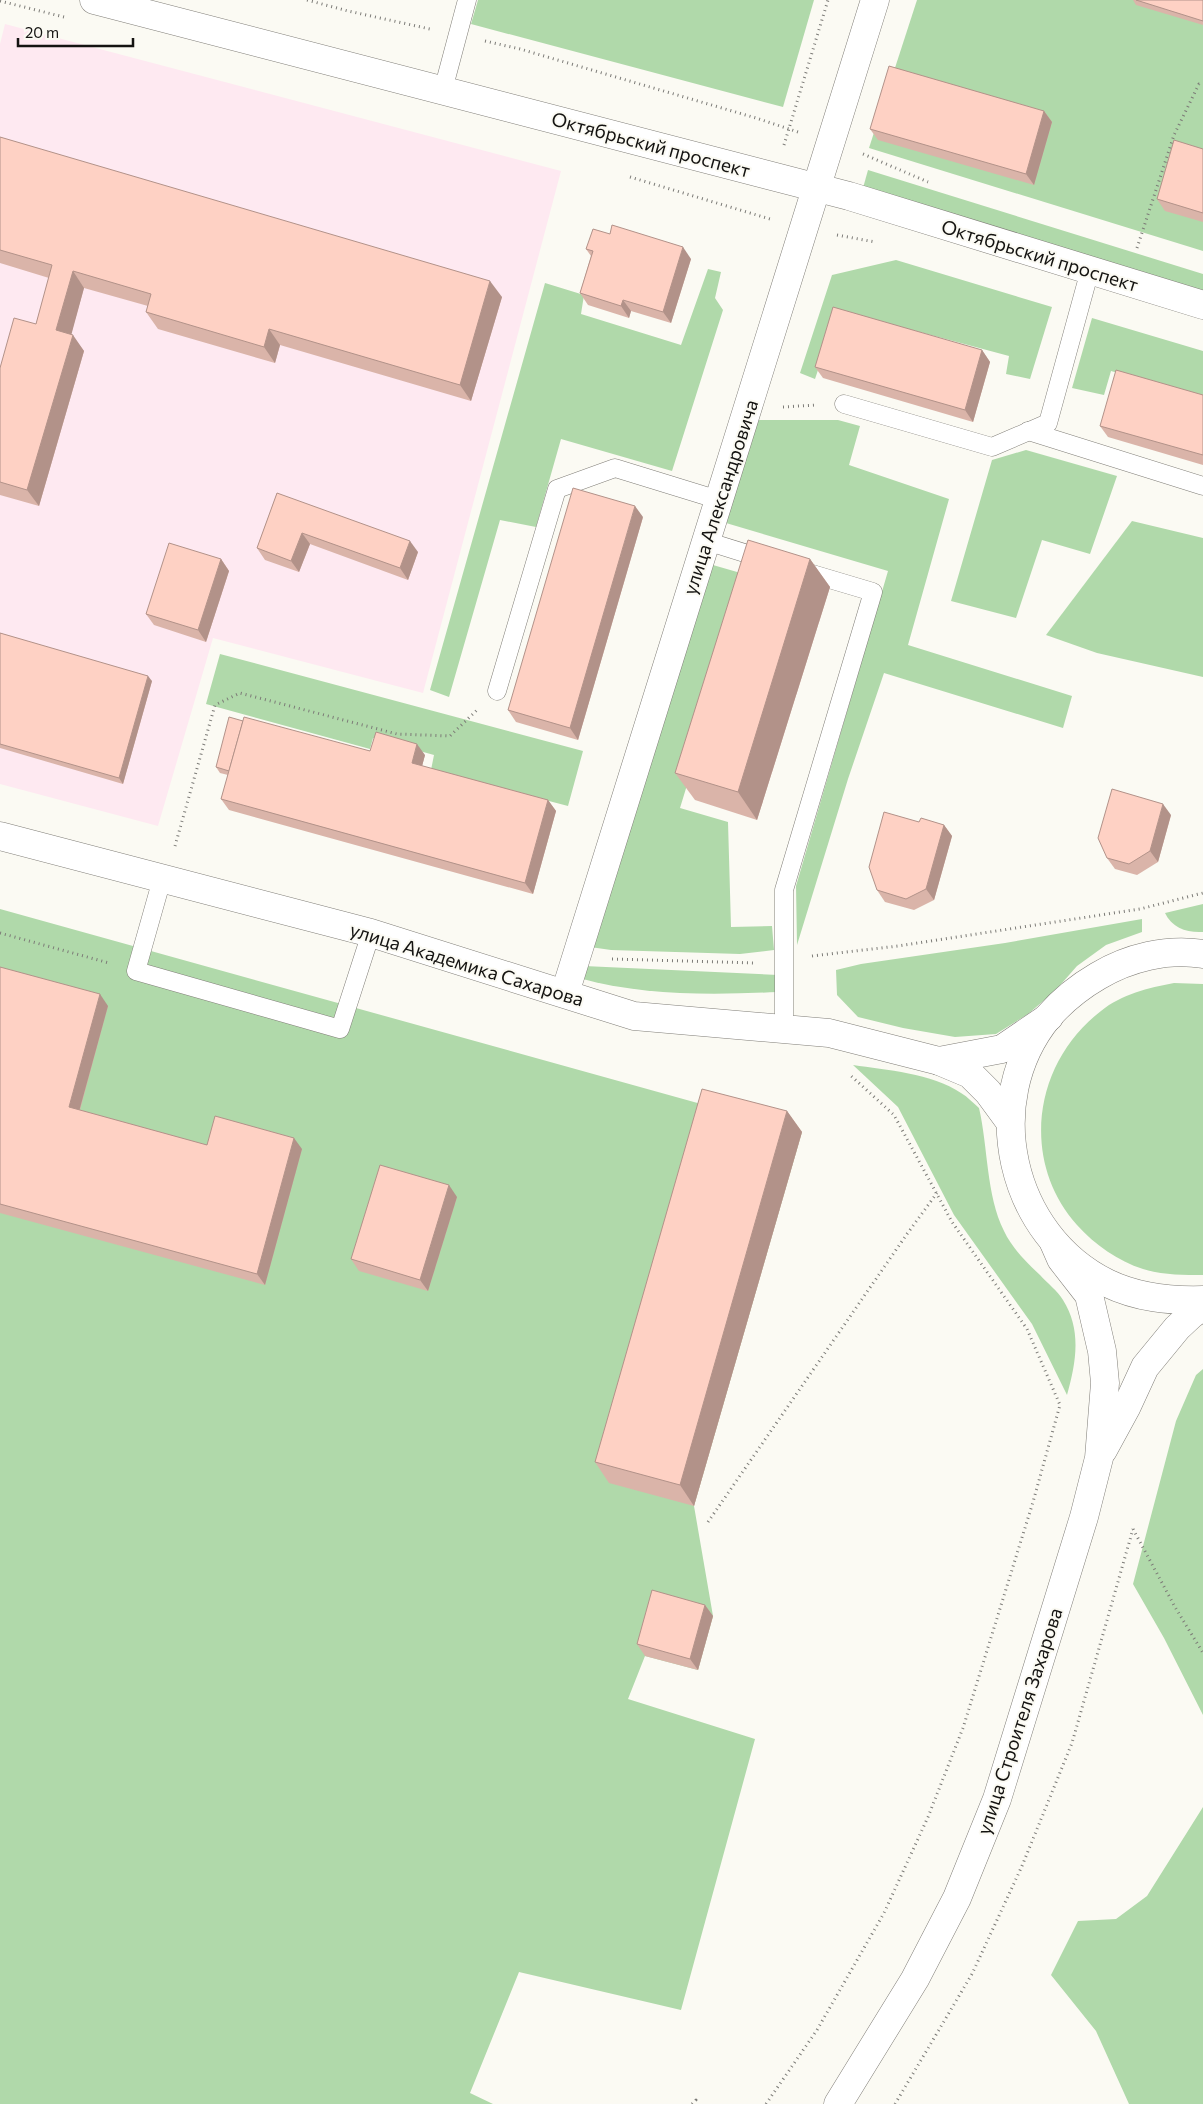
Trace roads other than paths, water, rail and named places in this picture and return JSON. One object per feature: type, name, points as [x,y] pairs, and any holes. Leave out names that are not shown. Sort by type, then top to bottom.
[{"type":"street","name":"Октябрьский проспект","points":[[94,0],[818,188],[1203,305]]},
{"type":"street","name":"улица Александровича","points":[[564,994],[818,188],[875,0]]},
{"type":"street","name":"улица Академика Сахарова","points":[[0,836],[371,933],[634,1016],[829,1033],[939,1061],[970,1074],[988,1092],[1010,1122]]},
{"type":"street","name":"улица Академика Сахарова","points":[[939,1061],[1002,1048],[1048,1017],[1078,988],[1113,967],[1151,955],[1192,952],[1203,954]]},
{"type":"street","name":"улица Академика Сахарова","points":[[1048,1017],[1032,1040],[1021,1066],[1013,1094],[1010,1122],[1011,1148],[1016,1174],[1025,1199],[1038,1222],[1054,1243],[1079,1265],[1107,1283],[1138,1295],[1170,1301],[1203,1300]]},
{"type":"street","name":"улица Строителя Захарова","points":[[838,2104],[915,1979],[957,1898],[990,1817],[1084,1517],[1099,1458],[1105,1383],[1102,1350],[1089,1295],[1061,1258],[1054,1243]]},
{"type":"street","name":"улица Строителя Захарова","points":[[1099,1458],[1128,1406],[1146,1367],[1177,1328],[1203,1306]]},
{"type":"lane","points":[[442,90],[467,0]]},
{"type":"lane","points":[[844,404],[992,447],[1048,423],[1090,270]]},
{"type":"lane","points":[[1028,431],[1203,486]]},
{"type":"lane","points":[[497,691],[557,489],[615,468],[719,500]]},
{"type":"lane","points":[[706,541],[873,592],[784,890],[784,1029]]},
{"type":"lane","points":[[162,879],[136,971],[340,1029],[371,933]]}]
